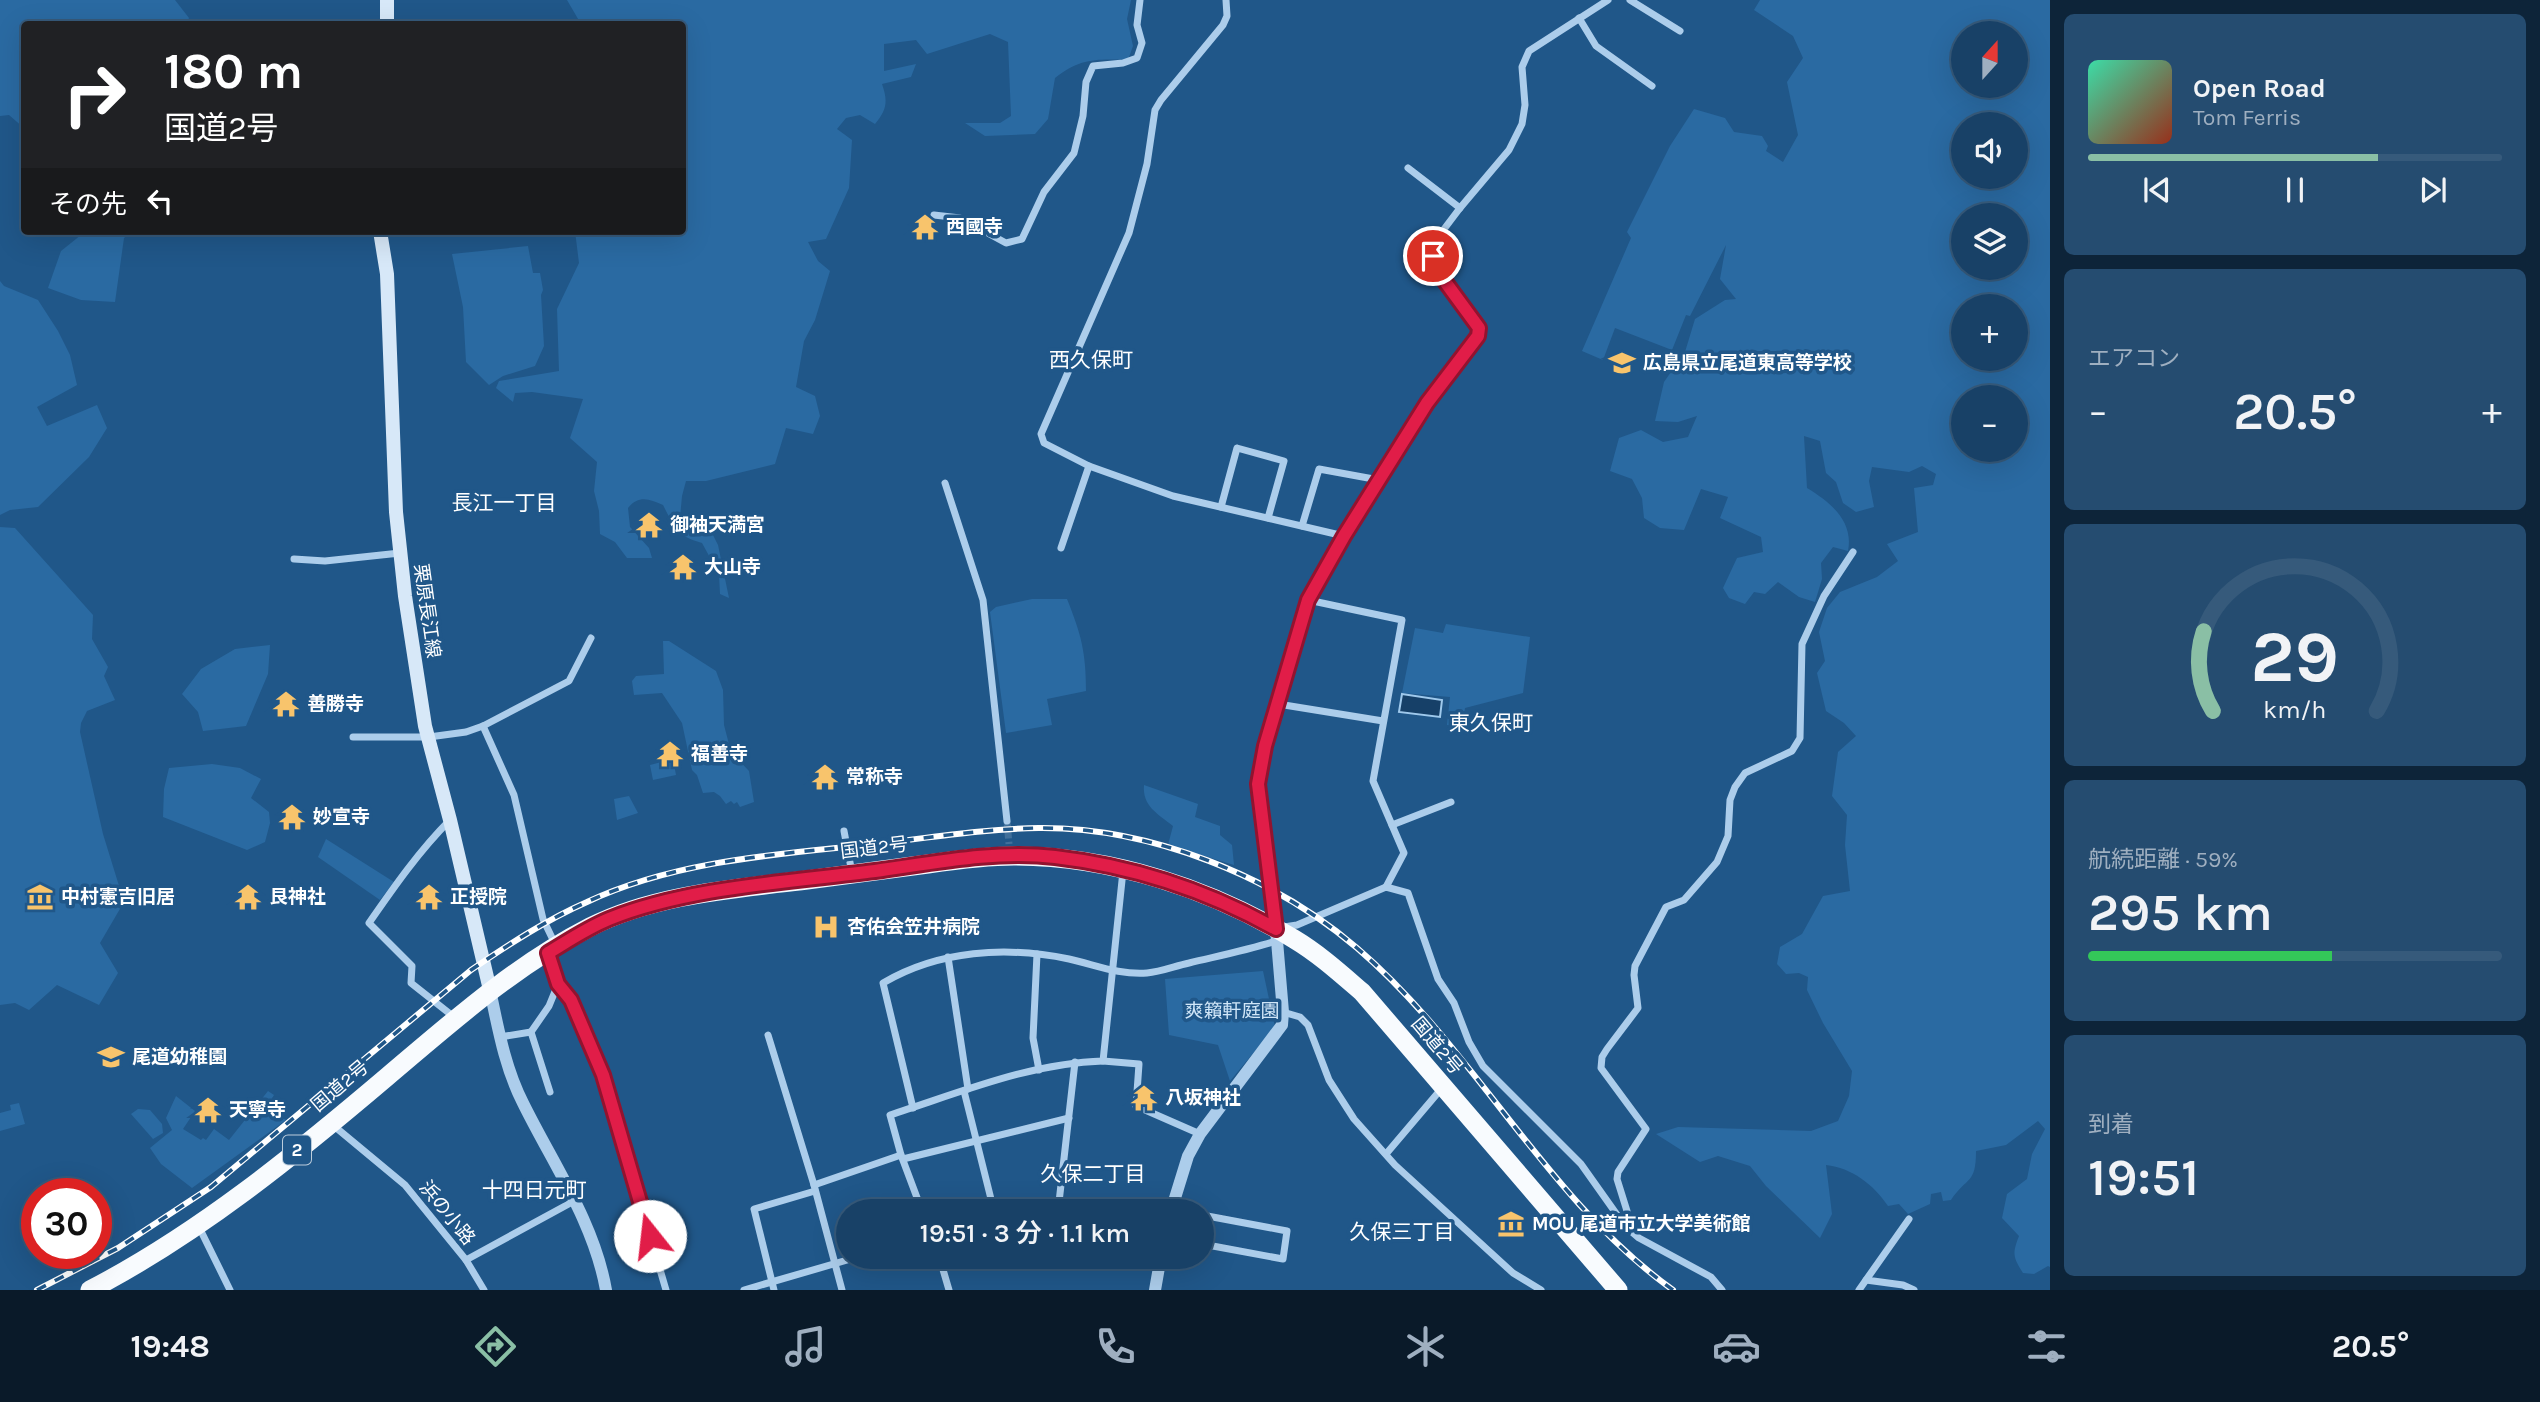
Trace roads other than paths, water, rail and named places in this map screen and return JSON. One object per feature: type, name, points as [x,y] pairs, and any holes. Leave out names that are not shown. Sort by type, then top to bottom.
[{"type":"highway","name":"国道2号","points":[[90,1290],[198,1225],[330,1123],[490,990],[591,927],[659,903],[718,892],[1009,852],[1123,868],[1198,893],[1329,963],[1362,992],[1618,1290]]},
{"type":"main road","points":[[387,0],[387,21]]},
{"type":"main road","name":"栗原長江線","points":[[381,235],[387,274],[400,553],[425,726],[490,990]]},
{"type":"street","points":[[934,215],[960,218],[1006,243],[1022,239],[1044,192],[1074,153],[1083,116],[1086,82],[1093,66],[1123,63],[1137,58],[1142,43],[1138,25],[1140,0]]},
{"type":"street","points":[[1226,0],[1227,16],[1223,25],[1155,110],[1147,164],[1129,233],[1041,434],[1044,443],[1089,466],[1173,496],[1344,536]]},
{"type":"street","points":[[1177,1199],[1188,1156],[1199,1134],[1279,1030],[1283,1012],[1258,784],[1265,746],[1308,600],[1344,536],[1427,403],[1478,336],[1479,328],[1438,272],[1432,245],[1509,150],[1522,124],[1525,105],[1522,67],[1529,51],[1608,0]]},
{"type":"street","points":[[1630,0],[1680,31]]},
{"type":"street","points":[[1579,18],[1596,46],[1652,86]]},
{"type":"street","points":[[1408,168],[1460,208]]},
{"type":"street","points":[[1221,507],[1237,448],[1284,461],[1268,518]]},
{"type":"street","points":[[1061,548],[1089,466]]},
{"type":"street","points":[[1302,526],[1319,469],[1379,480]]},
{"type":"street","points":[[945,483],[983,600],[1007,821]]},
{"type":"street","points":[[1625,1226],[1627,1210],[1617,1179],[1618,1172],[1646,1129],[1601,1068],[1602,1058],[1638,1008],[1635,966],[1666,907],[1684,900],[1717,862],[1728,836],[1730,800],[1735,787],[1745,774],[1792,751],[1800,738],[1802,644],[1824,596],[1853,552]]},
{"type":"street","points":[[294,559],[325,561],[400,553]]},
{"type":"street","points":[[1308,600],[1402,620],[1373,781],[1404,853],[1386,887]]},
{"type":"street","points":[[353,737],[429,737],[467,732],[483,726],[569,681],[591,638]]},
{"type":"street","points":[[1278,704],[1383,721]]},
{"type":"street","points":[[483,726],[514,795],[543,919],[553,950],[558,984],[549,1006],[531,1032],[500,1037]]},
{"type":"street","points":[[1392,825],[1451,802]]},
{"type":"street","points":[[450,820],[394,886],[369,923],[412,965],[411,983],[455,1018]]},
{"type":"street","points":[[844,831],[852,874]]},
{"type":"street","points":[[1103,1061],[1123,868]]},
{"type":"street","points":[[913,1108],[883,983],[907,968],[948,957],[989,951],[1069,959],[1113,972],[1148,973],[1276,935],[1386,887],[1408,893],[1438,979],[1454,1003],[1478,1058],[1489,1072],[1581,1164],[1625,1226],[1639,1238],[1711,1277],[1722,1290]]},
{"type":"street","points":[[1037,954],[1033,1038],[1039,1070]]},
{"type":"street","points":[[948,957],[966,1090],[991,1199]]},
{"type":"street","points":[[558,984],[571,1000],[603,1075],[666,1290]]},
{"type":"street","points":[[490,990],[507,1065],[522,1102],[576,1200],[606,1290]]},
{"type":"street","points":[[1283,1012],[1300,1017],[1308,1025],[1329,1080],[1354,1119],[1386,1154],[1513,1273],[1541,1290]]},
{"type":"street","points":[[531,1032],[550,1092]]},
{"type":"street","points":[[744,1290],[772,1286],[836,1264],[768,1035]]},
{"type":"street","points":[[918,1199],[890,1115],[1039,1070],[1075,1062],[1103,1061],[1139,1065],[1136,1107],[1199,1134]]},
{"type":"street","points":[[1059,1199],[1075,1062]]},
{"type":"street","points":[[1386,1154],[1442,1088]]},
{"type":"street","points":[[772,1286],[754,1209],[902,1157],[1069,1118]]},
{"type":"street","name":"浜の小路","points":[[330,1123],[405,1185],[466,1260],[484,1290]]},
{"type":"street","points":[[466,1260],[576,1200]]},
{"type":"street","points":[[1214,1217],[1287,1231],[1283,1259],[1214,1246]]},
{"type":"street","points":[[1859,1290],[1909,1219]]},
{"type":"street","points":[[198,1225],[230,1290]]},
{"type":"street","points":[[837,1269],[842,1290]]},
{"type":"street","points":[[943,1269],[949,1290]]},
{"type":"street","points":[[1157,1290],[1159,1269]]},
{"type":"street","points":[[1866,1280],[1903,1285],[1914,1290]]},
{"type":"tunnel","points":[[1007,821],[1009,844]]},
{"type":"railway","points":[[37,1290],[118,1248],[211,1187],[471,970],[513,942],[587,902],[651,878],[719,863],[970,833],[1039,828],[1124,836],[1166,847],[1249,878],[1324,922],[1357,948],[1399,988],[1439,1032],[1586,1212],[1628,1253],[1673,1290]]},
{"type":"place","name":"西國寺","points":[[925,227]]},
{"type":"place","name":"広島県立尾道東高等学校","points":[[1622,363]]},
{"type":"place","name":"御袖天満宮","points":[[649,525]]},
{"type":"place","name":"大山寺","points":[[683,567]]},
{"type":"place","name":"善勝寺","points":[[286,704]]},
{"type":"place","name":"福善寺","points":[[670,754]]},
{"type":"place","name":"常称寺","points":[[825,777]]},
{"type":"place","name":"妙宣寺","points":[[292,817]]},
{"type":"place","name":"中村憲吉旧居","points":[[40,897]]},
{"type":"place","name":"艮神社","points":[[248,897]]},
{"type":"place","name":"正授院","points":[[429,897]]},
{"type":"place","name":"杏佑会笠井病院","points":[[826,927]]},
{"type":"place","name":"尾道幼稚園","points":[[111,1057]]},
{"type":"place","name":"八坂神社","points":[[1144,1098]]},
{"type":"place","name":"天寧寺","points":[[208,1110]]},
{"type":"place","name":"MOU 尾道市立大学美術館","points":[[1511,1224]]},
{"type":"district","name":"西久保町","points":[[1091,360]]},
{"type":"district","name":"長江一丁目","points":[[504,503]]},
{"type":"district","name":"東久保町","points":[[1491,723]]},
{"type":"district","name":"久保二丁目","points":[[1093,1174]]},
{"type":"district","name":"十四日元町","points":[[534,1190]]},
{"type":"district","name":"久保三丁目","points":[[1402,1232]]},
{"type":"park label","name":"爽籟軒庭園","points":[[1232,1011]]}]
